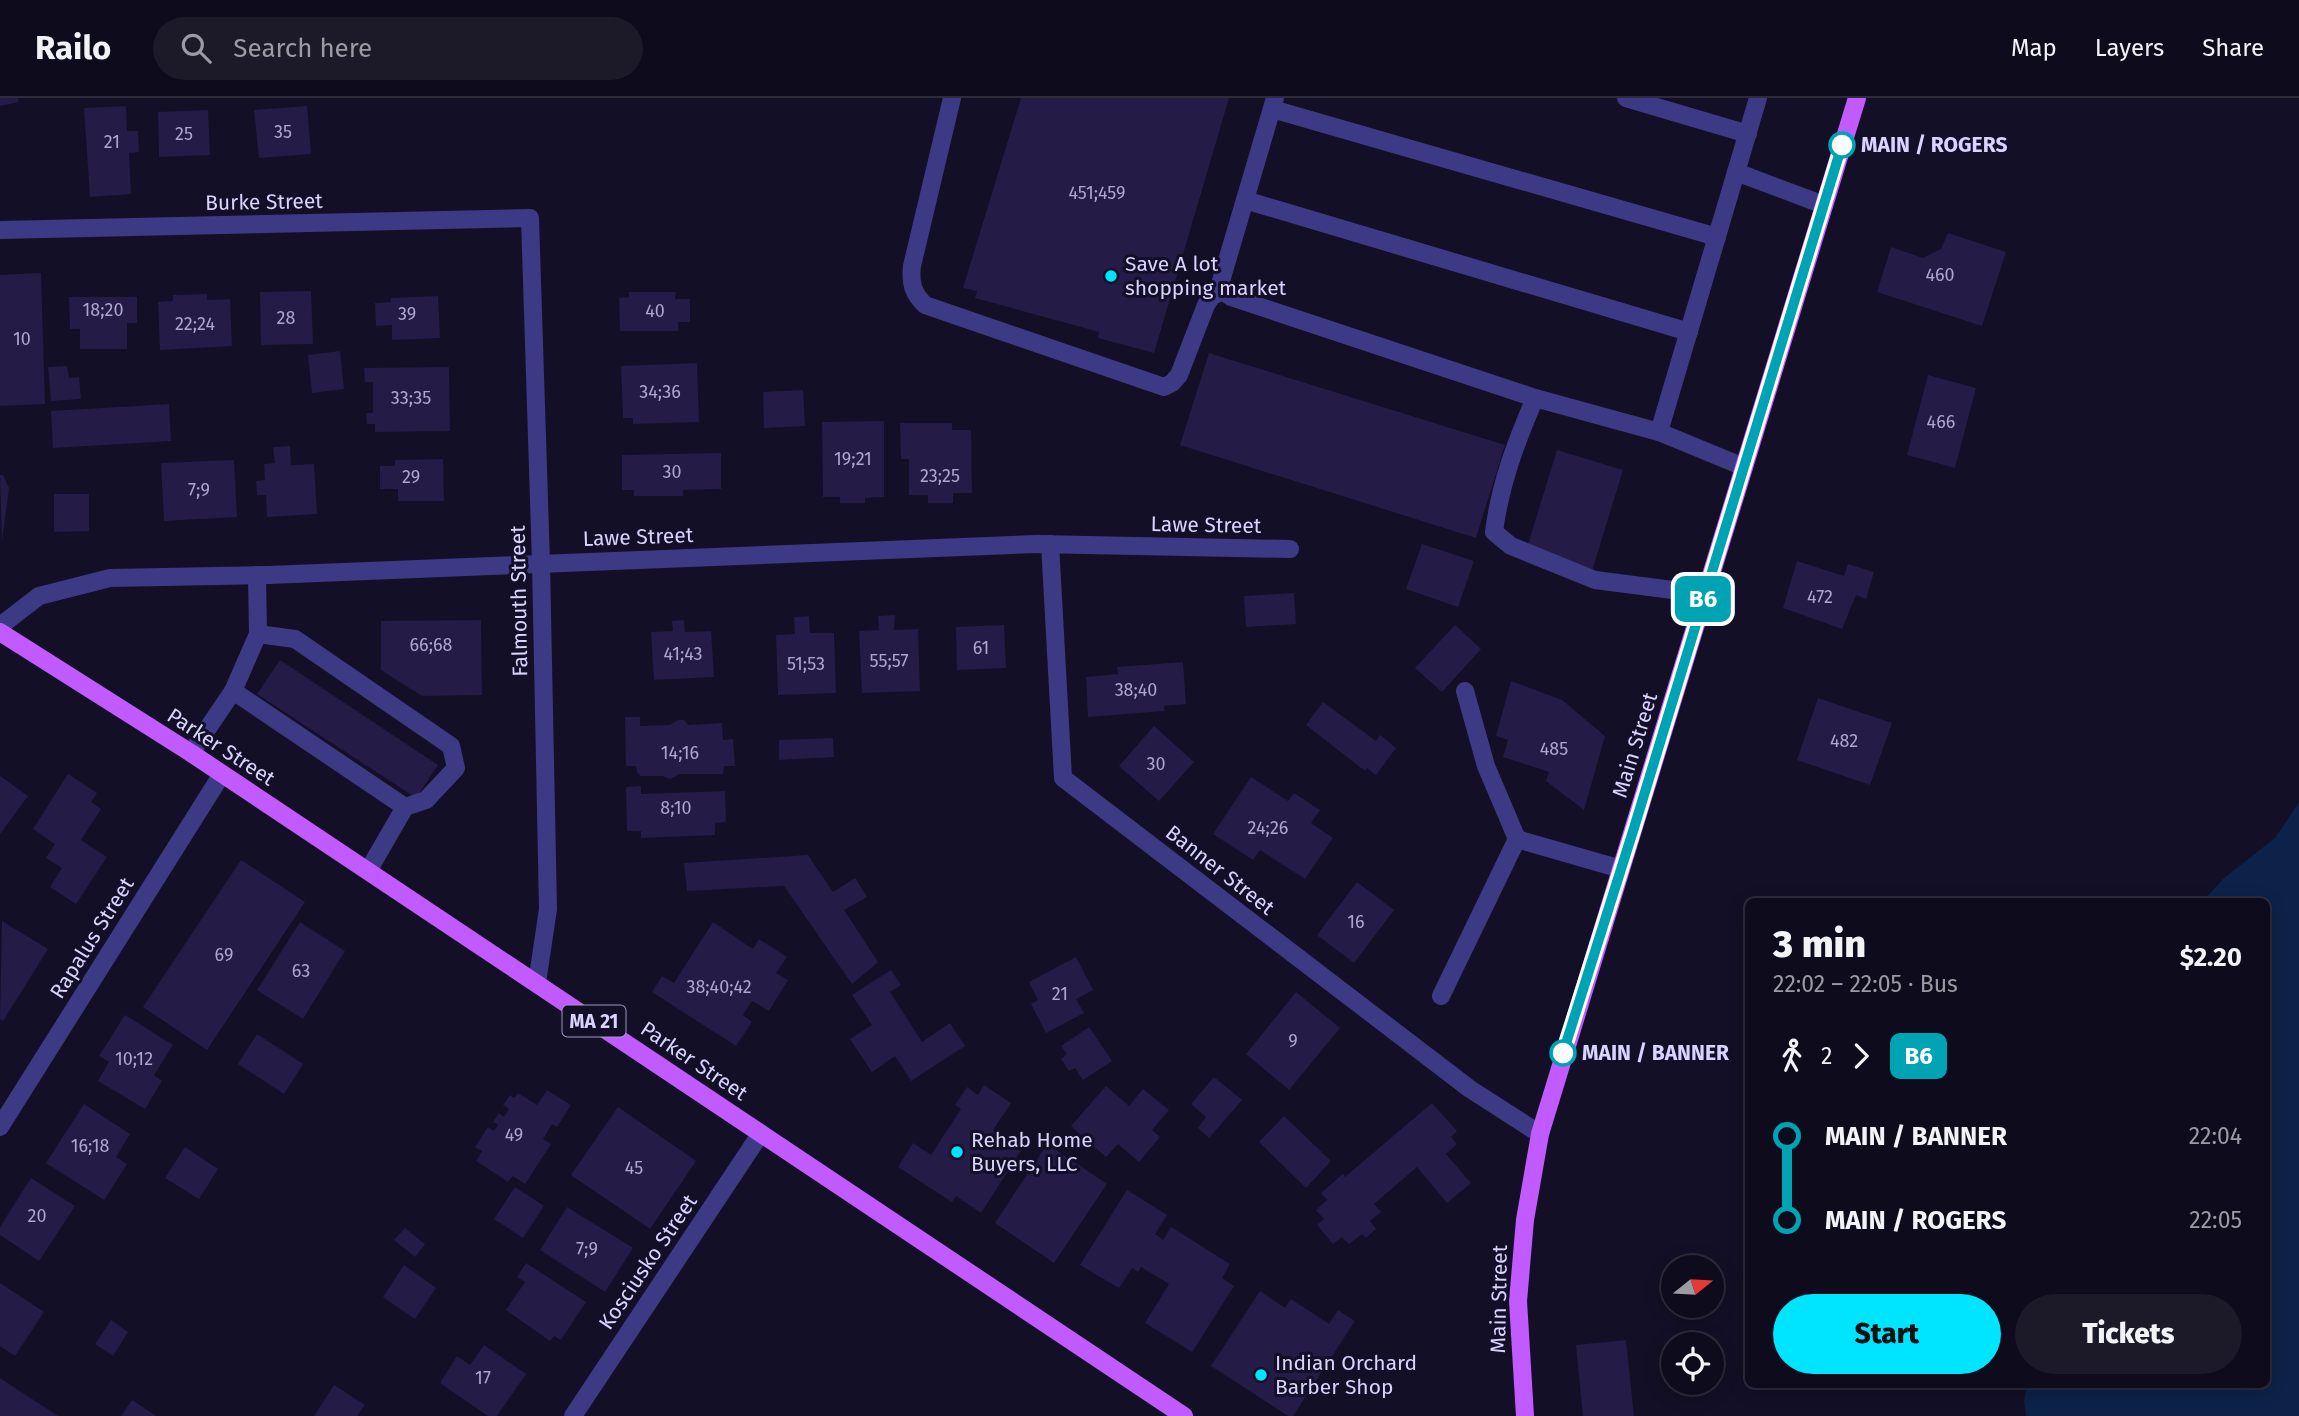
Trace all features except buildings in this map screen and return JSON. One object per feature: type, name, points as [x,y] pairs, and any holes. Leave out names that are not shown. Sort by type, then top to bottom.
[{"type":"main road","name":"Main Street","points":[[1525,1416],[1518,1301],[1524,1231],[1540,1134],[1857,98]]},
{"type":"main road","name":"Parker Street","points":[[2,635],[222,774],[1184,1416]]},
{"type":"street","points":[[951,98],[910,281],[915,295],[925,305],[1164,387],[1179,375],[1206,305],[1212,296],[1223,291]]},
{"type":"street","points":[[1626,98],[1748,134]]},
{"type":"street","points":[[1659,432],[1758,98]]},
{"type":"street","points":[[1717,237],[1273,103],[1221,281],[1223,291],[1231,297],[1535,398],[1659,432],[1744,467]]},
{"type":"street","points":[[1736,173],[1824,205]]},
{"type":"street","points":[[1245,200],[1689,332]]},
{"type":"street","name":"Burke Street","points":[[0,230],[530,218]]},
{"type":"street","name":"Falmouth Street","points":[[530,218],[548,909],[537,983]]},
{"type":"street","points":[[1535,398],[1512,451],[1497,503],[1494,532],[1511,546],[1595,580],[1704,594]]},
{"type":"street","name":"Lawe Street","points":[[2,635],[39,596],[110,578],[257,575],[1050,544],[1290,549]]},
{"type":"street","name":"Banner Street","points":[[1050,544],[1063,778],[1459,1081],[1540,1134]]},
{"type":"street","points":[[191,754],[233,691],[258,634],[257,575]]},
{"type":"street","points":[[258,634],[295,639],[451,746],[456,768],[426,800],[405,807],[368,872]]},
{"type":"street","points":[[233,691],[405,807]]},
{"type":"street","points":[[1441,996],[1517,839],[1486,766],[1465,691]]},
{"type":"street","name":"Rapalus Street","points":[[0,1127],[222,774]]},
{"type":"street","points":[[1517,839],[1621,869]]},
{"type":"street","name":"Kosciusko Street","points":[[573,1416],[761,1133]]},
{"type":"water","points":[[2299,802],[2299,1416],[2026,1416],[2024,1402],[2026,1388],[2270,1388],[2270,898],[2206,898],[2224,878],[2275,838]]},
{"type":"bus line","name":"B6","points":[[1563,1053],[1842,145]]},
{"type":"place","name":"MAIN / ROGERS","points":[[1842,145]]},
{"type":"place","name":"Save A lot shopping market","points":[[1111,276]]},
{"type":"place","name":"MAIN / BANNER","points":[[1563,1053]]},
{"type":"place","name":"Rehab Home Buyers, LLC","points":[[957,1152]]},
{"type":"place","name":"Indian Orchard Barber Shop","points":[[1261,1375]]}]
